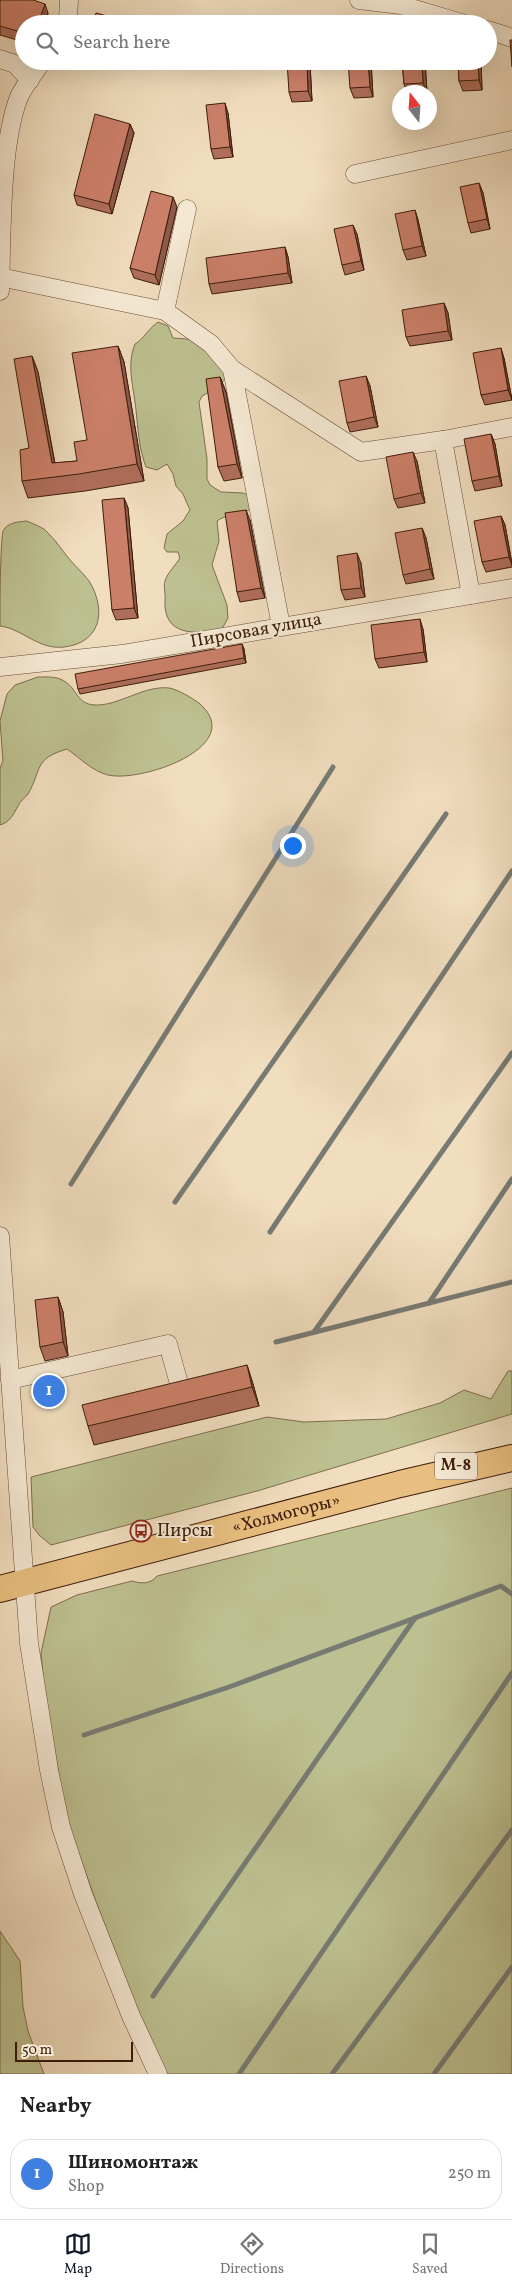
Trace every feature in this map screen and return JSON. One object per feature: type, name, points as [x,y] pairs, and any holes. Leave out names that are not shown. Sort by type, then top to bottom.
[{"type":"highway","name":"«Холмогоры»","points":[[400,1484],[512,1448]]},
{"type":"highway","name":"«Холмогоры»","points":[[0,1589],[400,1484],[512,1458]]},
{"type":"street","points":[[68,15],[69,0]]},
{"type":"street","points":[[359,0],[401,6],[433,15]]},
{"type":"street","points":[[497,33],[512,38]]},
{"type":"street","points":[[0,59],[15,64]]},
{"type":"street","points":[[21,70],[30,80]]},
{"type":"street","points":[[0,291],[4,177],[8,132],[19,96],[36,70]]},
{"type":"street","points":[[355,174],[512,140]]},
{"type":"street","points":[[165,310],[186,209]]},
{"type":"street","points":[[0,277],[165,310],[211,344],[232,369],[361,452],[443,440],[512,427]]},
{"type":"street","points":[[232,369],[282,626]]},
{"type":"street","points":[[443,440],[472,595]]},
{"type":"street","name":"Пирсовая улица","points":[[0,667],[122,654],[512,588]]},
{"type":"street","points":[[0,1236],[3,1323],[10,1380],[6,1403],[25,1583],[29,1643],[42,1731],[61,1827],[83,1894],[131,2016],[158,2074]]},
{"type":"street","points":[[10,1380],[168,1344],[178,1380]]},
{"type":"green space","points":[[158,322],[168,326],[173,338],[199,340],[224,372],[225,379],[217,388],[202,396],[199,402],[207,459],[207,479],[210,485],[221,492],[243,493],[250,496],[251,508],[217,521],[219,541],[212,565],[227,605],[228,618],[222,629],[212,631],[192,632],[175,627],[169,621],[166,612],[165,581],[180,558],[178,552],[167,552],[164,548],[167,534],[183,521],[190,510],[183,494],[176,486],[173,474],[167,464],[157,470],[146,467],[139,439],[131,377],[131,360],[135,344]]},
{"type":"green space","points":[[27,521],[50,535],[87,578],[95,592],[99,614],[97,623],[93,632],[86,639],[76,644],[64,647],[46,645],[0,626],[3,531],[10,524]]},
{"type":"green space","points":[[38,677],[61,679],[69,684],[84,702],[95,705],[113,702],[141,692],[169,688],[199,703],[211,719],[211,734],[201,747],[185,758],[164,767],[123,776],[108,775],[97,771],[67,749],[56,753],[43,761],[28,794],[11,818],[0,825],[0,768],[3,761],[0,721],[7,694],[15,685]]},
{"type":"green space","points":[[508,1371],[512,1371],[512,1414],[257,1491],[51,1545],[33,1527],[31,1477],[267,1417],[304,1422],[386,1419],[440,1403],[464,1390],[491,1399]]},
{"type":"green space","points":[[512,1488],[512,2074],[167,2074],[137,2008],[67,1820],[45,1696],[41,1653],[51,1607],[77,1595],[132,1581],[149,1582],[157,1576]]},
{"type":"green space","points":[[0,1931],[20,1961],[23,2007],[28,2031],[44,2074],[0,2074]]},
{"type":"building","points":[[0,0],[33,0],[45,4],[41,15],[15,15],[15,30],[0,26]]},
{"type":"building","points":[[510,40],[512,40],[512,67]]},
{"type":"building","points":[[288,70],[307,70],[308,91],[289,92]]},
{"type":"building","points":[[349,70],[369,70],[370,87],[350,88]]},
{"type":"building","points":[[403,70],[422,70],[423,83],[404,84]]},
{"type":"building","points":[[458,70],[478,70],[479,80],[459,81]]},
{"type":"building","points":[[225,103],[230,147],[211,149],[206,105]]},
{"type":"building","points":[[95,114],[130,124],[109,204],[74,195]]},
{"type":"building","points":[[479,183],[487,219],[468,223],[460,187]]},
{"type":"building","points":[[151,191],[173,197],[155,275],[130,268]]},
{"type":"building","points":[[415,210],[422,246],[403,250],[395,214]]},
{"type":"building","points":[[353,225],[361,261],[342,265],[334,229]]},
{"type":"building","points":[[285,247],[288,273],[209,284],[206,258]]},
{"type":"building","points":[[444,303],[448,331],[406,337],[402,310]]},
{"type":"building","points":[[118,346],[137,464],[22,481],[20,450],[29,448],[14,359],[32,356],[52,463],[77,461],[74,442],[87,440],[72,353]]},
{"type":"building","points":[[501,348],[508,390],[481,395],[473,353]]},
{"type":"building","points":[[366,376],[374,417],[347,423],[339,381]]},
{"type":"building","points":[[220,377],[237,464],[218,467],[206,379]]},
{"type":"building","points":[[491,434],[499,476],[472,481],[464,439]]},
{"type":"building","points":[[413,452],[421,493],[394,499],[386,457]]},
{"type":"building","points":[[124,498],[134,608],[112,610],[102,500]]},
{"type":"building","points":[[246,510],[261,588],[237,592],[225,513]]},
{"type":"building","points":[[501,516],[509,557],[482,562],[474,521]]},
{"type":"building","points":[[422,528],[430,569],[403,575],[395,533]]},
{"type":"building","points":[[357,553],[361,588],[341,590],[337,556]]},
{"type":"building","points":[[420,619],[424,652],[375,659],[371,625]]},
{"type":"building","points":[[242,644],[244,658],[78,689],[75,674]]},
{"type":"building","points":[[58,1297],[63,1342],[40,1347],[35,1300]]},
{"type":"building","points":[[247,1365],[252,1387],[88,1426],[82,1405]]},
{"type":"waterway","points":[[71,1184],[333,767]]},
{"type":"waterway","points":[[175,1202],[446,814]]},
{"type":"waterway","points":[[270,1232],[512,871]]},
{"type":"waterway","points":[[314,1332],[512,1053]]},
{"type":"waterway","points":[[429,1303],[512,1179]]},
{"type":"waterway","points":[[276,1342],[512,1282]]},
{"type":"waterway","points":[[84,1735],[229,1687],[501,1586],[512,1594]]},
{"type":"waterway","points":[[153,1996],[415,1618]]},
{"type":"waterway","points":[[239,2074],[512,1673]]},
{"type":"waterway","points":[[332,2074],[512,1830]]},
{"type":"waterway","points":[[434,2074],[512,1967]]},
{"type":"place","name":"Шиномонтаж","points":[[49,1391]]},
{"type":"place","name":"Пирсы","points":[[141,1531]]}]
